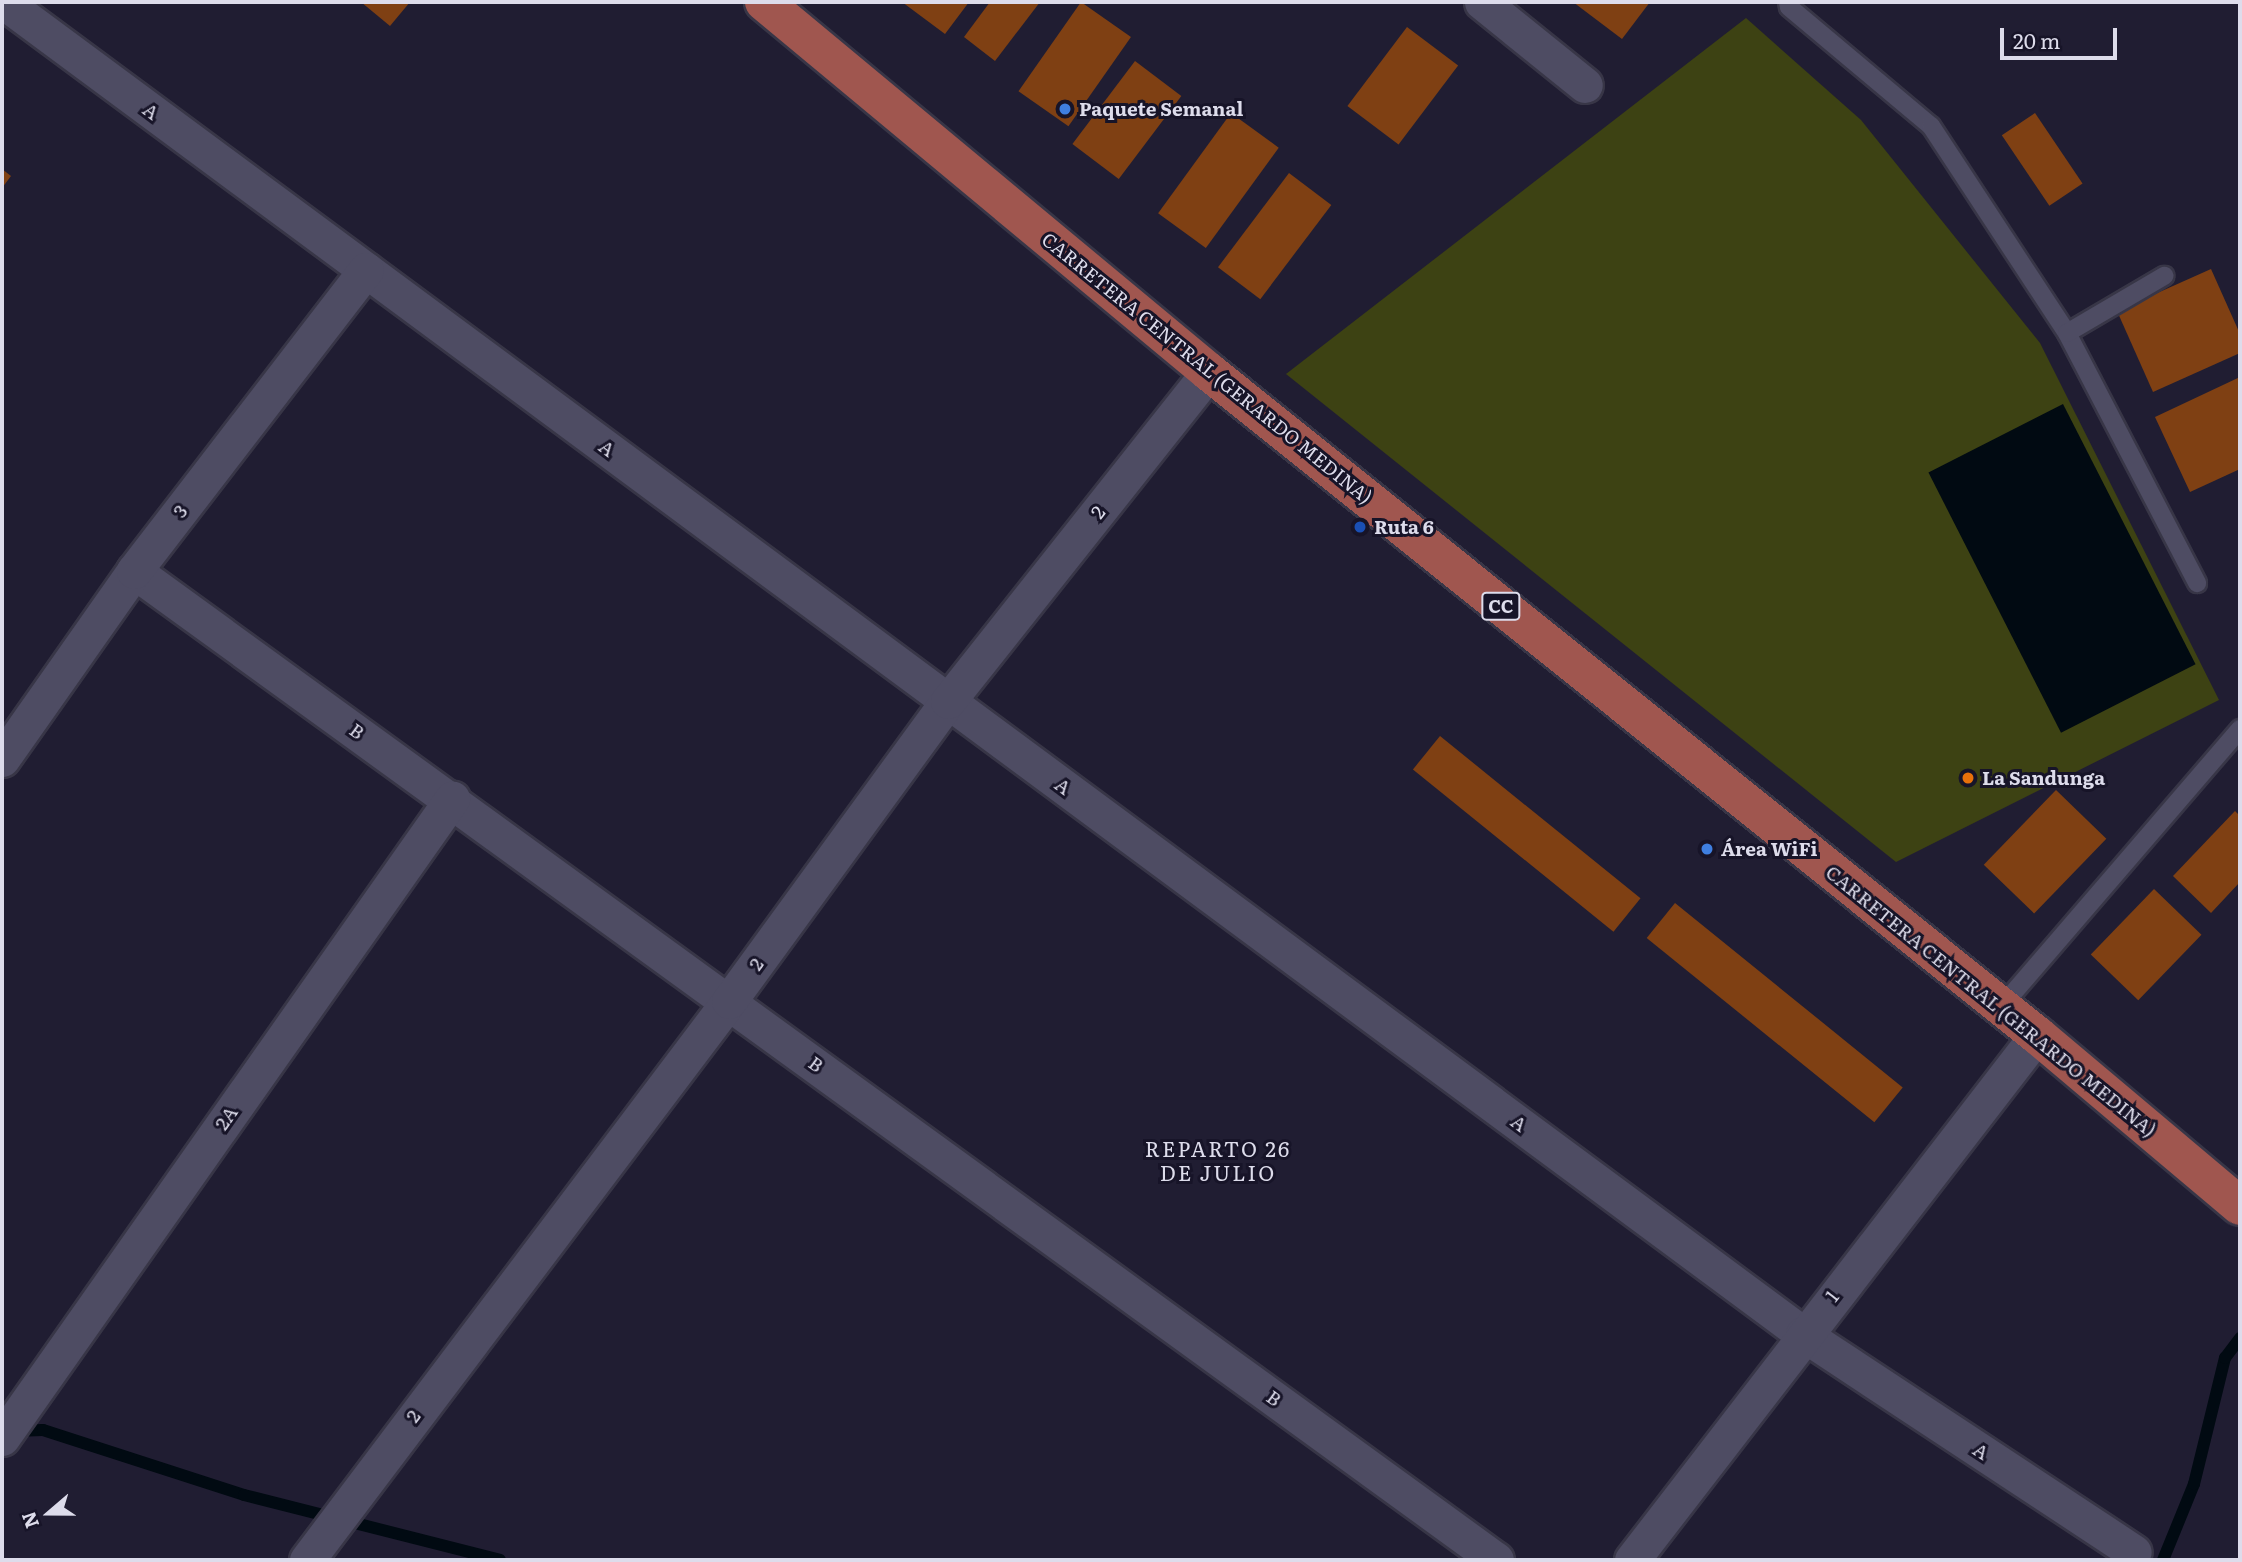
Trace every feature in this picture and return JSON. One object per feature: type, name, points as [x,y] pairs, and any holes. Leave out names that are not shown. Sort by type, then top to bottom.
[{"type":"main road","name":"CARRETERA CENTRAL (GERARDO MEDINA)","points":[[781,7],[1209,372],[2037,1035],[2240,1206]]},
{"type":"street","name":"A","points":[[4,2],[1803,1334],[2134,1552]]},
{"type":"street","points":[[1482,2],[1585,85]]},
{"type":"street","name":"3","points":[[2,759],[134,571],[366,270]]},
{"type":"street","name":"2","points":[[307,1560],[359,1487],[729,1001],[948,701],[1209,372]]},
{"type":"street","name":"B","points":[[134,571],[452,799],[1496,1560]]},
{"type":"street","name":"2A","points":[[8,1428],[452,799]]},
{"type":"street","name":"1","points":[[1632,1560],[1803,1334],[2037,1035]]},
{"type":"lane","points":[[1788,2],[1789,8],[1931,126],[2067,333],[2197,583]]},
{"type":"lane","points":[[2067,333],[2164,276]]},
{"type":"lane","points":[[2001,1007],[2240,729]]},
{"type":"green space","points":[[1746,18],[1861,120],[2040,343],[2219,700],[1896,862],[1286,374]]},
{"type":"shaded area","points":[[2063,404],[2196,664],[2061,733],[1928,473]]},
{"type":"building","points":[[361,2],[410,2],[390,26]]},
{"type":"building","points":[[902,2],[969,2],[945,34]]},
{"type":"building","points":[[990,2],[1040,2],[995,61],[964,37]]},
{"type":"building","points":[[1081,2],[1131,37],[1068,126],[1018,91]]},
{"type":"building","points":[[1573,2],[1650,2],[1622,39]]},
{"type":"building","points":[[1407,27],[1458,66],[1399,145],[1347,106]]},
{"type":"building","points":[[1135,61],[1181,96],[1119,179],[1072,144]]},
{"type":"building","points":[[1231,113],[1279,148],[1206,248],[1158,213]]},
{"type":"building","points":[[2035,113],[2083,183],[2049,206],[2002,135]]},
{"type":"building","points":[[2,169],[11,176],[2,188]]},
{"type":"building","points":[[1289,173],[1331,205],[1260,299],[1218,267]]},
{"type":"building","points":[[2211,269],[2240,334],[2240,353],[2153,392],[2117,311]]},
{"type":"building","points":[[2240,377],[2240,469],[2190,492],[2155,417]]},
{"type":"building","points":[[1440,736],[1641,898],[1613,932],[1413,769]]},
{"type":"building","points":[[2056,790],[2106,839],[2034,913],[1984,865]]},
{"type":"building","points":[[2235,811],[2240,816],[2240,882],[2211,913],[2173,876]]},
{"type":"building","points":[[2154,889],[2201,935],[2138,1000],[2091,954]]},
{"type":"building","points":[[1675,903],[1903,1087],[1874,1122],[1647,938]]},
{"type":"waterway","points":[[2163,1560],[2194,1484],[2225,1358],[2240,1338]]},
{"type":"waterway","points":[[13,1431],[43,1430],[244,1495],[500,1560]]},
{"type":"place","name":"Paquete Semanal","points":[[1065,109]]},
{"type":"place","name":"Ruta 6","points":[[1360,527]]},
{"type":"place","name":"La Sandunga","points":[[1968,778]]},
{"type":"place","name":"Área WiFi","points":[[1707,849]]},
{"type":"district","name":"REPARTO 26 DE JULIO","points":[[1218,1160]]}]
